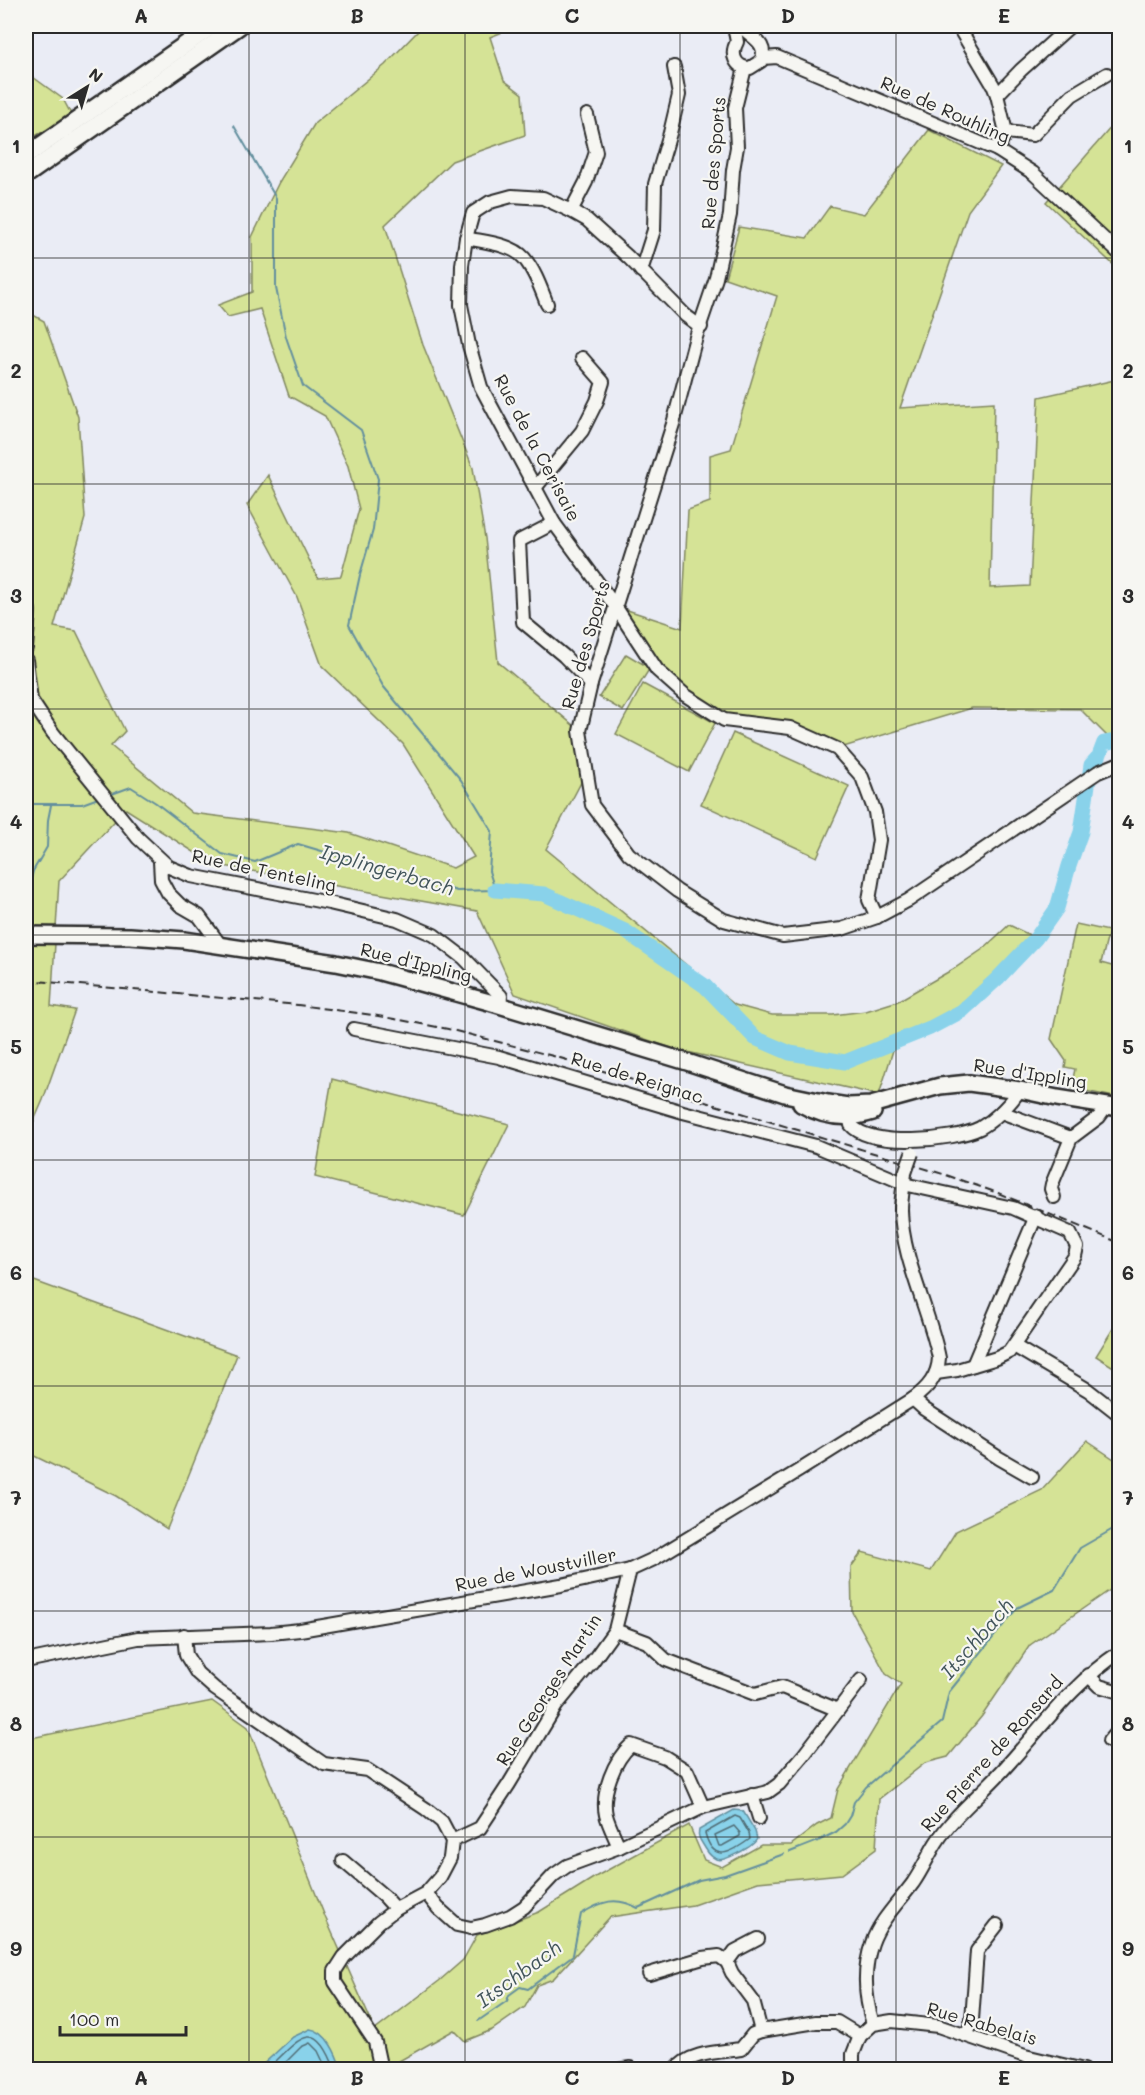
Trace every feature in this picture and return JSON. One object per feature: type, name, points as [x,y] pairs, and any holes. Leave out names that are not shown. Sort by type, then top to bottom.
[{"type":"highway","points":[[26,156],[212,26]]},
{"type":"highway","points":[[26,175],[239,26]]},
{"type":"main road","name":"Rue d'Ippling","points":[[26,935],[150,937],[369,970],[500,1006],[687,1062],[785,1094],[818,1112],[848,1111],[928,1089],[957,1084],[1020,1090],[1113,1107]]},
{"type":"street","points":[[734,26],[737,42]]},
{"type":"street","points":[[741,26],[762,46],[763,58],[757,65],[745,68],[737,62],[734,47],[737,42],[750,37]]},
{"type":"street","points":[[958,26],[997,95],[1006,132],[997,150]]},
{"type":"street","points":[[997,95],[1070,26]]},
{"type":"street","name":"Rue de Rouhling","points":[[763,58],[777,57],[997,150],[1033,173],[1119,254]]},
{"type":"street","points":[[641,271],[654,230],[655,184],[679,95],[674,67]]},
{"type":"street","name":"Rue des Sports","points":[[745,68],[735,108],[737,147],[730,215],[716,278],[696,337],[673,424],[591,684],[580,731],[592,805],[629,854],[677,891],[723,920],[783,936],[842,929],[877,917],[909,900],[1098,772],[1119,763]]},
{"type":"street","points":[[1006,132],[1033,135],[1072,95],[1107,74]]},
{"type":"street","points":[[571,211],[586,182],[596,152],[587,115]]},
{"type":"street","name":"Rue de la Cerisaie","points":[[700,327],[587,220],[571,211],[543,198],[512,196],[490,202],[473,213],[462,264],[461,305],[469,345],[481,387],[554,523],[615,606],[657,670],[685,695],[724,720],[790,728],[837,749],[862,777],[875,812],[879,840],[869,900],[877,917]]},
{"type":"street","points":[[466,238],[510,249],[523,257],[547,304]]},
{"type":"street","points":[[535,488],[582,431],[597,401],[603,382],[582,358]]},
{"type":"street","points":[[554,523],[519,541],[524,622],[540,638],[564,656],[591,684]]},
{"type":"street","points":[[26,648],[28,610]]},
{"type":"street","name":"Rue de Tenteling","points":[[26,660],[31,700],[53,733],[94,785],[160,861],[191,876],[397,919],[434,934],[464,958],[501,996],[500,1006]]},
{"type":"street","points":[[160,861],[161,880],[168,893],[199,916],[221,946]]},
{"type":"street","name":"Rue de Reignac","points":[[354,1029],[510,1060],[683,1112],[816,1146],[905,1178],[1036,1216],[1070,1233],[1076,1241],[1076,1251],[1072,1262],[1014,1346]]},
{"type":"street","points":[[848,1111],[852,1127],[862,1135],[918,1140],[946,1138],[968,1133],[987,1124],[1020,1090]]},
{"type":"street","points":[[1054,1197],[1052,1184],[1071,1138],[1113,1107]]},
{"type":"street","points":[[1001,1112],[1071,1138]]},
{"type":"street","points":[[918,1140],[905,1178],[901,1209],[904,1231],[939,1358],[936,1373],[973,1365],[1002,1355],[1014,1346],[1088,1390],[1119,1415]]},
{"type":"street","points":[[973,1365],[1036,1216]]},
{"type":"street","name":"Rue de Woustviller","points":[[26,1660],[138,1638],[300,1630],[500,1596],[630,1570],[654,1559],[913,1399],[927,1387],[936,1373]]},
{"type":"street","points":[[913,1399],[924,1409],[1032,1477]]},
{"type":"street","name":"Rue Georges Martin","points":[[452,1841],[480,1828],[556,1706],[615,1630],[630,1570]]},
{"type":"street","points":[[615,1630],[647,1642],[666,1660],[756,1694],[783,1687],[838,1710]]},
{"type":"street","points":[[184,1635],[186,1655],[197,1673],[215,1689],[324,1764],[367,1770],[442,1822],[452,1841],[450,1858],[440,1877],[426,1893],[396,1909],[379,1922],[344,1957],[335,1971],[335,1982],[375,2042],[381,2070]]},
{"type":"street","name":"Rue Pierre de Ronsard","points":[[873,2024],[866,1992],[866,1966],[872,1942],[886,1918],[915,1880],[936,1843],[951,1823],[1025,1746],[1067,1694],[1119,1652]]},
{"type":"street","points":[[1088,1675],[1099,1686],[1119,1692]]},
{"type":"street","points":[[426,1893],[438,1908],[457,1925],[471,1928],[485,1925],[510,1916],[524,1907],[554,1875],[567,1866],[619,1846],[703,1807],[768,1792],[779,1784],[861,1680]]},
{"type":"street","points":[[1108,1741],[1119,1728]]},
{"type":"street","points":[[619,1846],[606,1814],[606,1789],[622,1752],[631,1745],[665,1757],[687,1771],[703,1807]]},
{"type":"street","points":[[752,1795],[759,1818]]},
{"type":"street","points":[[343,1861],[396,1909]]},
{"type":"street","points":[[967,2035],[972,2020],[977,1950],[997,1925]]},
{"type":"street","points":[[727,1962],[735,1951],[758,1939]]},
{"type":"street","points":[[649,1974],[703,1958],[719,1956],[727,1962],[732,1973],[753,2001],[761,2031]]},
{"type":"street","name":"Rue Rabelais","points":[[873,2024],[892,2021],[938,2026],[1025,2056],[1084,2070]]},
{"type":"street","points":[[676,2070],[680,2064],[690,2058],[741,2049],[753,2034],[761,2031],[816,2022],[837,2022],[860,2036]]},
{"type":"street","points":[[853,2070],[853,2054],[860,2036],[873,2024]]},
{"type":"street","points":[[618,2070],[631,2068],[634,2070]]},
{"type":"green space","points":[[435,26],[518,26],[490,37],[504,80],[522,94],[525,135],[452,161],[385,225],[423,345],[473,468],[485,538],[498,662],[580,731],[586,773],[546,849],[735,1005],[772,1015],[833,1015],[866,1011],[898,1001],[955,968],[983,949],[1009,925],[1036,938],[992,985],[962,1010],[938,1025],[895,1044],[879,1095],[674,1049],[515,994],[477,911],[213,864],[126,809],[59,881],[51,1006],[75,1010],[43,1100],[26,1139],[26,311],[44,321],[78,417],[85,518],[54,627],[76,631],[125,731],[111,746],[192,813],[349,833],[453,868],[474,857],[403,744],[322,666],[297,597],[247,505],[268,475],[318,578],[341,576],[359,509],[348,466],[325,416],[289,396],[260,309],[228,317],[218,305],[252,292],[252,237],[279,182],[315,123],[385,65],[420,29]]},
{"type":"green space","points":[[26,72],[63,99],[72,116],[26,141]]},
{"type":"green space","points":[[1119,118],[1119,270],[1046,202]]},
{"type":"green space","points":[[929,130],[1001,166],[968,211],[900,408],[994,402],[990,588],[1030,586],[1039,397],[1119,379],[1119,748],[1080,709],[972,708],[837,749],[790,728],[724,720],[657,670],[615,606],[682,628],[688,510],[710,502],[710,455],[731,449],[777,296],[725,278],[739,227],[807,238],[830,206],[864,214]]},
{"type":"green space","points":[[626,654],[650,668],[623,711],[599,697]]},
{"type":"green space","points":[[643,684],[715,723],[689,772],[616,734]]},
{"type":"green space","points":[[733,733],[849,786],[817,857],[701,804]]},
{"type":"green space","points":[[1076,924],[1109,931],[1101,963],[1119,968],[1119,1098],[1071,1088],[1075,1069],[1065,1067],[1066,1061],[1051,1039]]},
{"type":"green space","points":[[332,1079],[509,1124],[464,1215],[315,1177]]},
{"type":"green space","points":[[26,1278],[237,1355],[167,1529],[116,1496],[26,1452]]},
{"type":"green space","points":[[1114,1327],[1120,1331],[1119,1362],[1115,1368],[1096,1356]]},
{"type":"green space","points":[[1087,1441],[1117,1461],[1119,1458],[1119,1581],[1110,1590],[1030,1645],[982,1716],[948,1757],[925,1763],[879,1799],[876,1849],[842,1874],[758,1882],[693,1905],[610,1917],[553,1979],[537,1985],[525,2007],[492,2030],[465,2041],[454,2030],[385,2069],[26,2070],[26,1739],[212,1701],[248,1727],[326,1919],[375,2030],[463,1960],[477,1935],[539,1912],[595,1877],[689,1825],[704,1860],[722,1867],[761,1845],[791,1845],[817,1825],[831,1818],[838,1789],[901,1684],[886,1674],[852,1612],[851,1567],[862,1552],[931,1571],[956,1531],[1042,1490]]},
{"type":"water","points":[[734,1810],[743,1811],[757,1839],[752,1845],[726,1859],[713,1858],[699,1837],[699,1830]]},
{"type":"water","points":[[310,2029],[326,2039],[341,2069],[258,2069],[293,2037]]},
{"type":"waterway","points":[[109,795],[131,787],[156,803],[222,854],[255,862],[298,844],[457,891],[495,890],[489,871],[492,831],[461,780],[383,686],[349,625],[373,530],[378,479],[361,430],[303,386],[286,337],[276,288],[276,198],[234,126]]},
{"type":"waterway","name":"Ipplingerbach","points":[[495,890],[544,894],[625,931],[705,986],[755,1038],[790,1053],[845,1062],[930,1028],[962,1011],[1036,938],[1057,908],[1081,832],[1091,765],[1099,756],[1104,743],[1120,740]]},
{"type":"waterway","name":"Ipplingerbach","points":[[26,804],[82,804],[101,797]]},
{"type":"waterway","points":[[30,929],[29,888],[33,871],[47,847],[51,805]]},
{"type":"waterway","name":"Itschbach","points":[[790,1852],[836,1832],[845,1824],[854,1802],[866,1787],[942,1722],[949,1692],[1017,1608],[1054,1590],[1080,1548],[1120,1525]]},
{"type":"waterway","name":"Itschbach","points":[[478,2021],[507,2001],[509,1995],[520,1987],[528,1989],[573,1955],[581,1914],[602,1903],[616,1901],[638,1908],[699,1880],[725,1875],[784,1854]]},
{"type":"railway","points":[[26,980],[298,1005],[373,1015],[448,1029],[557,1057],[943,1174],[998,1193],[1120,1243]]}]
